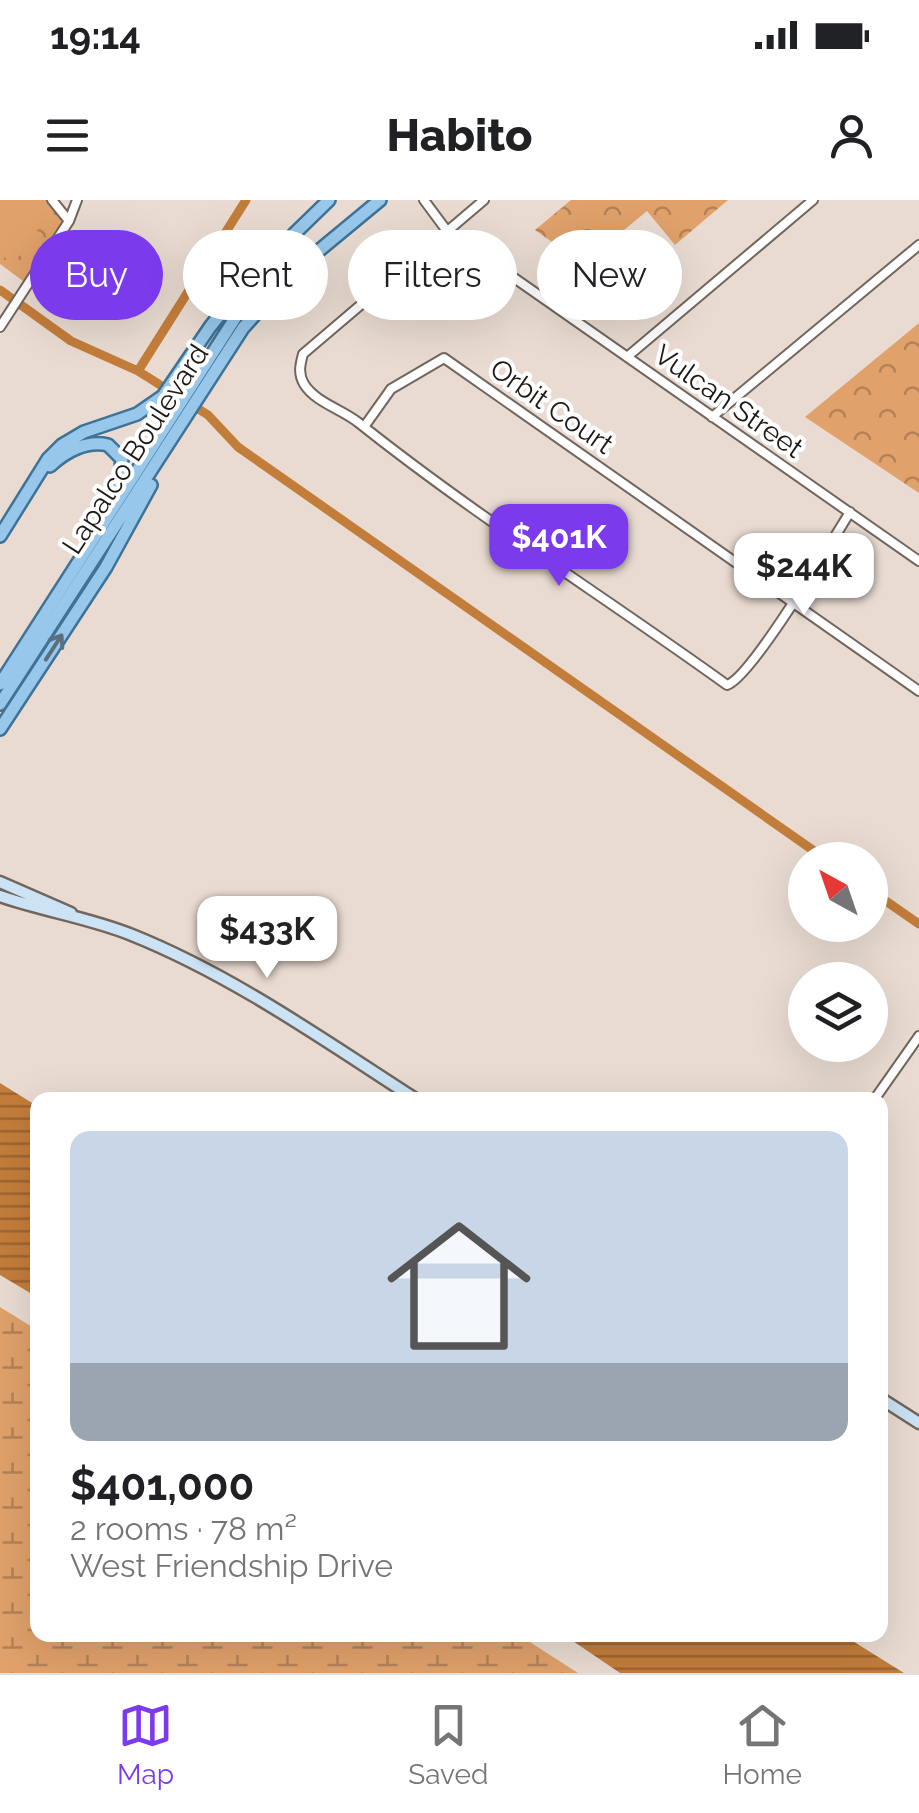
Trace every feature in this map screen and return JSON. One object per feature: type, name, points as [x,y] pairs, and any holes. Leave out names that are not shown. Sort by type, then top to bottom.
[{"type":"main road","points":[[0,536],[52,454],[76,436],[129,418],[156,402],[268,253],[302,218],[328,200]]},
{"type":"main road","name":"Lapalco Boulevard","points":[[0,684],[67,590],[180,416],[274,258],[328,200]]},
{"type":"main road","name":"Lapalco Boulevard","points":[[196,391],[276,289],[379,200]]},
{"type":"main road","points":[[0,729],[117,548],[180,416]]},
{"type":"main road","name":"Lapalco Boulevard","points":[[0,704],[112,508],[180,416]]},
{"type":"main road","points":[[40,476],[77,448],[108,445],[119,454],[122,466],[112,508]]},
{"type":"main road","points":[[0,882],[90,922]]},
{"type":"main road","points":[[0,896],[134,936],[249,994],[404,1092]]},
{"type":"main road","points":[[888,1403],[919,1423]]},
{"type":"street","points":[[52,200],[68,221]]},
{"type":"street","points":[[1,325],[32,281],[77,200]]},
{"type":"street","name":"Vulcan Street","points":[[424,200],[446,230]]},
{"type":"street","points":[[448,230],[484,200]]},
{"type":"street","points":[[627,357],[813,200]]},
{"type":"street","points":[[712,416],[919,245]]},
{"type":"street","name":"Vulcan Street","points":[[517,280],[919,560]]},
{"type":"street","points":[[348,316],[303,354],[299,368],[303,382],[318,399],[360,424],[727,685],[734,683],[793,601],[850,512]]},
{"type":"street","name":"Orbit Court","points":[[360,424],[392,390],[444,358],[919,691]]},
{"type":"street","points":[[880,1092],[919,1036]]},
{"type":"green space","points":[[0,200],[52,200],[69,221],[62,230],[30,230],[30,272],[23,281],[0,264]]},
{"type":"green space","points":[[0,200],[37,200],[50,213],[38,230],[30,230],[30,241],[17,259],[0,255]]},
{"type":"green space","points":[[571,200],[728,200],[682,239],[682,230],[663,230],[647,211],[624,230],[535,230]]},
{"type":"green space","points":[[919,323],[919,493],[805,417]]},
{"type":"green space","points":[[0,1307],[30,1326],[30,1642],[530,1642],[578,1673],[0,1673]]},
{"type":"shaded area","points":[[0,1083],[30,1102],[30,1293],[0,1275]]},
{"type":"shaded area","points":[[574,1642],[854,1642],[904,1673],[620,1673]]},
{"type":"waterway","points":[[138,371],[246,200]]},
{"type":"waterway","points":[[0,290],[71,341],[138,371],[208,415],[238,447],[801,842]]},
{"type":"waterway","points":[[888,902],[919,924]]}]
